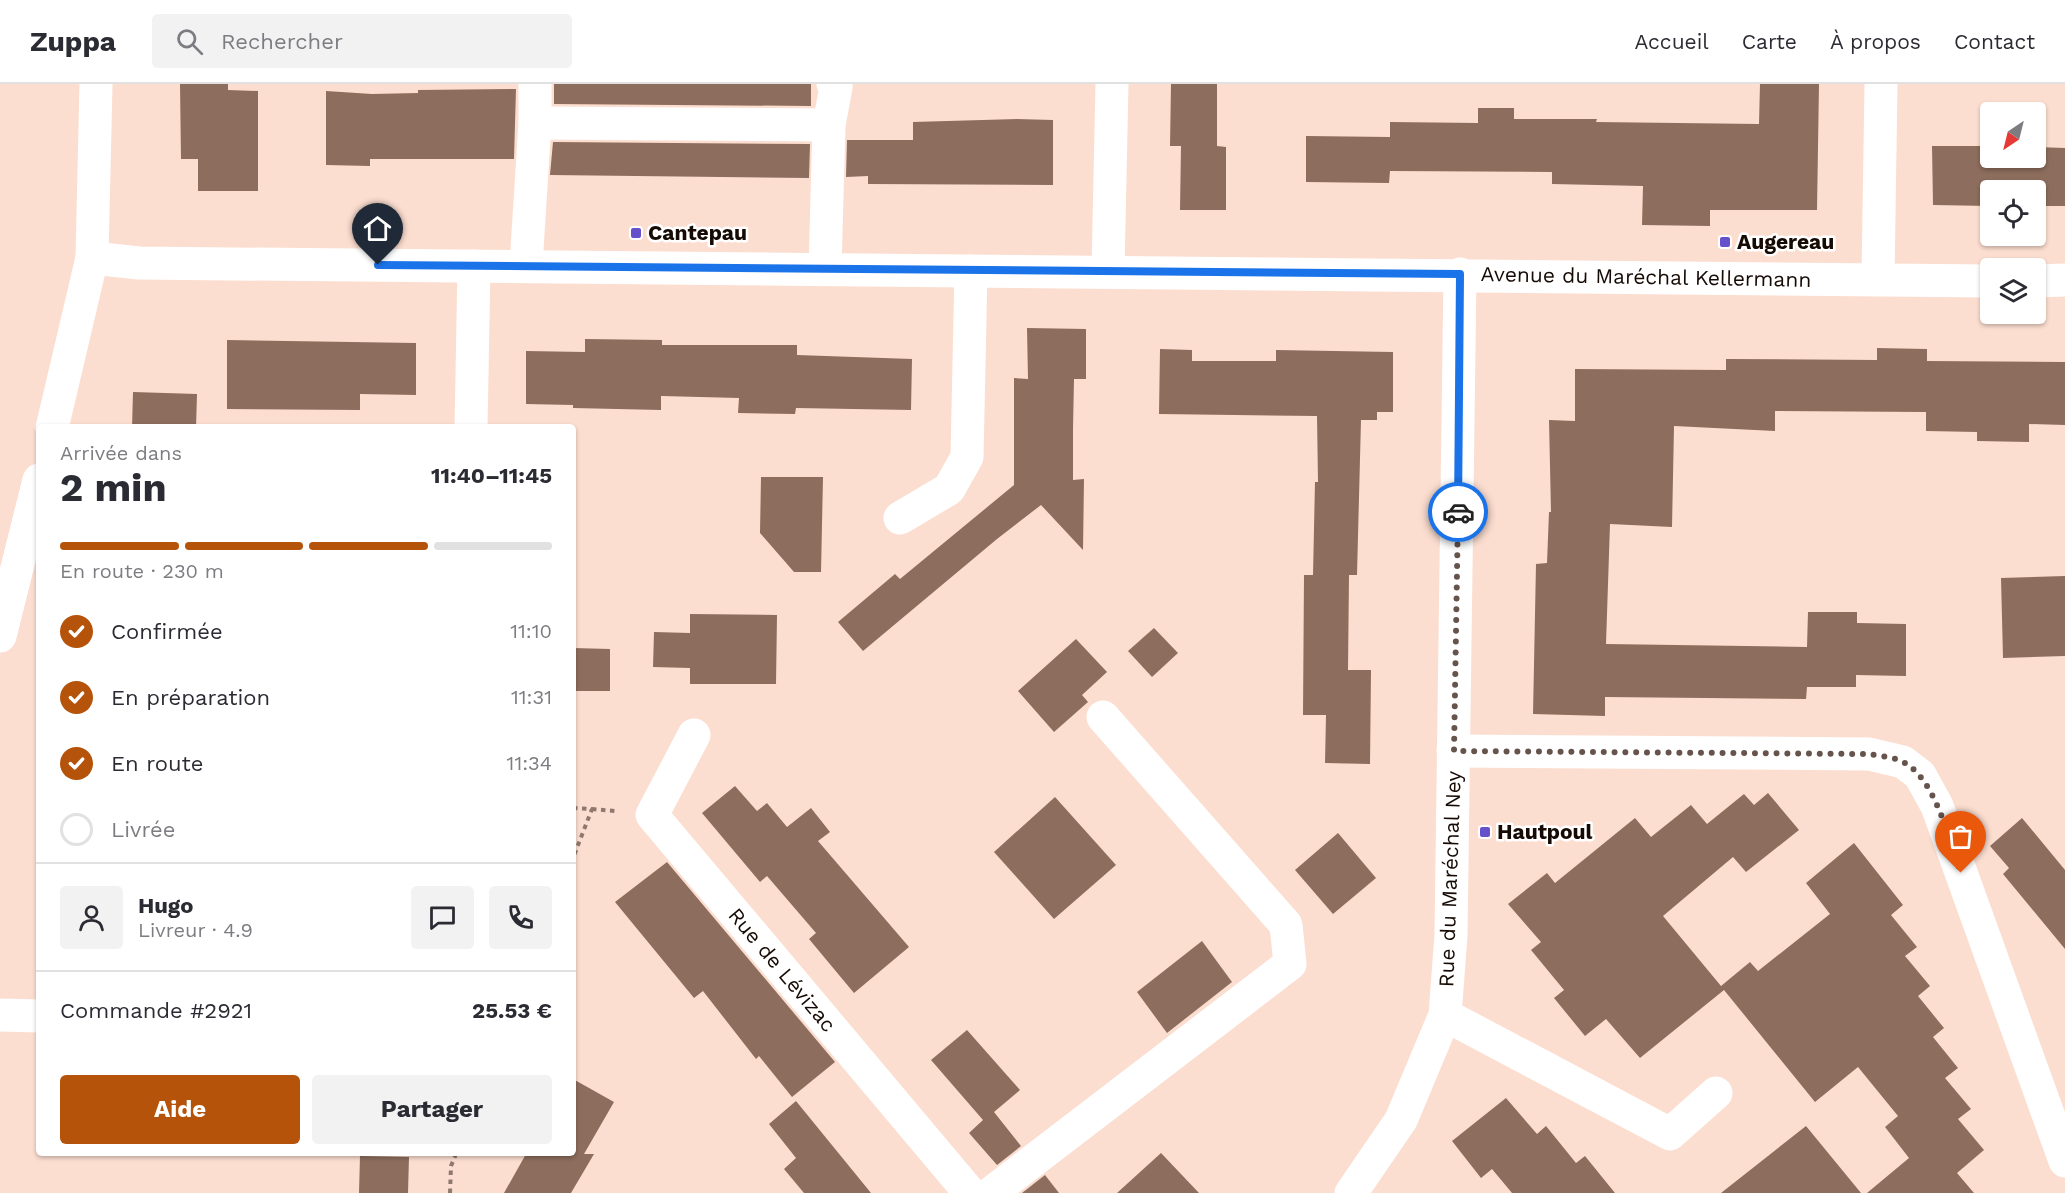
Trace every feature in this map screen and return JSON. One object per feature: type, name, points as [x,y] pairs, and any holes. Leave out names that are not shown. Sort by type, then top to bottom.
[{"type":"street","points":[[53,424],[92,258],[96,84]]},
{"type":"street","points":[[526,265],[535,123],[534,84]]},
{"type":"street","points":[[825,269],[829,125],[836,87],[833,84]]},
{"type":"street","points":[[1108,272],[1112,84]]},
{"type":"street","points":[[1878,279],[1881,84]]},
{"type":"street","points":[[535,123],[829,125]]},
{"type":"street","name":"Avenue du Maréchal Kellermann","points":[[92,258],[139,263],[1980,281]]},
{"type":"street","points":[[471,424],[474,266]]},
{"type":"street","points":[[900,518],[949,489],[967,457],[971,271]]},
{"type":"street","name":"Rue du Maréchal Ney","points":[[1351,1193],[1401,1120],[1444,1015],[1451,935],[1460,274]]},
{"type":"street","points":[[2046,280],[2065,280]]},
{"type":"street","points":[[0,636],[36,492]]},
{"type":"street","points":[[991,1193],[1290,964],[1286,925],[1103,717]]},
{"type":"street","name":"Rue de Lévizac","points":[[694,735],[652,815],[970,1193]]},
{"type":"street","points":[[1454,751],[1869,754],[1903,762],[1920,775],[1937,806],[2065,1161]]},
{"type":"street","points":[[0,1015],[36,1016]]},
{"type":"street","name":"Rue du Maréchal Ney","points":[[1444,1015],[1670,1134],[1716,1093]]},
{"type":"path","points":[[576,808],[592,809],[576,850]]},
{"type":"path","points":[[450,1193],[451,1166],[455,1156]]},
{"type":"building","points":[[180,84],[228,84],[228,90],[258,91],[258,191],[198,191],[198,159],[181,159]]},
{"type":"building","points":[[554,84],[811,84],[811,106],[554,104]]},
{"type":"building","points":[[1171,84],[1217,84],[1217,146],[1226,147],[1226,210],[1180,210],[1181,146],[1170,146]]},
{"type":"building","points":[[1760,84],[1819,84],[1817,210],[1710,210],[1710,226],[1642,225],[1643,186],[1552,184],[1552,172],[1390,171],[1389,183],[1306,182],[1306,136],[1390,137],[1390,122],[1478,123],[1478,108],[1514,108],[1514,119],[1759,124]]},
{"type":"building","points":[[516,89],[514,159],[370,159],[370,166],[326,165],[326,91],[372,94],[418,93],[418,90]]},
{"type":"building","points":[[1053,120],[1053,185],[868,184],[868,176],[846,177],[847,140],[913,140],[913,122]]},
{"type":"building","points":[[553,142],[810,144],[809,178],[550,175]]},
{"type":"building","points":[[1932,146],[1980,146],[1980,168],[2046,168],[2046,147],[2065,148],[2065,206],[2046,206],[2046,180],[1980,180],[1980,206],[1933,205]]},
{"type":"building","points":[[1027,328],[1086,329],[1086,379],[1074,379],[1073,429],[1073,480],[1084,479],[1083,550],[1041,505],[863,651],[838,622],[895,574],[900,579],[1014,485],[1014,378],[1028,379]]},
{"type":"building","points":[[585,339],[662,340],[662,345],[797,345],[797,355],[912,359],[911,410],[796,408],[795,414],[738,413],[739,398],[661,396],[661,410],[573,408],[573,405],[526,404],[526,351],[585,352]]},
{"type":"building","points":[[227,340],[416,343],[416,395],[360,394],[360,410],[227,409]]},
{"type":"building","points":[[1877,348],[1927,349],[1927,361],[2065,362],[2065,425],[2029,424],[2029,442],[1977,441],[1977,432],[1926,431],[1926,412],[1775,411],[1775,431],[1674,426],[1672,527],[1610,524],[1606,644],[1807,647],[1808,612],[1857,612],[1857,623],[1906,624],[1906,676],[1856,675],[1856,687],[1807,687],[1806,699],[1605,697],[1605,716],[1533,714],[1536,564],[1547,563],[1549,512],[1551,512],[1549,420],[1575,421],[1575,369],[1726,370],[1726,359],[1877,360]]},
{"type":"building","points":[[1160,349],[1192,350],[1192,361],[1276,361],[1276,350],[1393,352],[1393,412],[1377,412],[1377,420],[1361,420],[1357,575],[1349,575],[1348,670],[1371,670],[1370,764],[1325,763],[1326,715],[1303,715],[1304,575],[1313,575],[1315,482],[1318,482],[1317,416],[1159,414]]},
{"type":"building","points":[[133,392],[197,394],[196,424],[132,424]]},
{"type":"building","points":[[761,477],[823,477],[821,572],[794,572],[760,533]]},
{"type":"building","points":[[2065,576],[2065,656],[2003,658],[2001,578]]},
{"type":"building","points":[[690,614],[777,615],[776,684],[690,684],[690,668],[653,667],[654,632],[690,633]]},
{"type":"building","points":[[1154,628],[1178,653],[1152,677],[1128,651]]},
{"type":"building","points":[[1076,639],[1107,672],[1082,695],[1088,702],[1054,732],[1018,691]]},
{"type":"building","points":[[576,648],[610,649],[610,691],[576,691]]},
{"type":"building","points":[[735,786],[757,811],[767,803],[787,827],[811,808],[830,832],[818,841],[909,947],[854,993],[809,939],[816,933],[767,876],[760,882],[702,813]]},
{"type":"building","points":[[1768,793],[1799,830],[1746,872],[1733,857],[1663,916],[1721,986],[1750,962],[1758,971],[1830,914],[1806,883],[1854,843],[1903,905],[1891,915],[1917,947],[1905,956],[1930,986],[1918,996],[1944,1028],[1933,1037],[1958,1068],[1945,1078],[1971,1109],[1958,1119],[1984,1150],[1957,1173],[1974,1193],[1867,1193],[1909,1158],[1885,1127],[1898,1116],[1858,1067],[1815,1102],[1724,990],[1640,1058],[1606,1019],[1585,1036],[1554,998],[1564,990],[1531,950],[1541,942],[1508,904],[1547,873],[1555,883],[1635,818],[1651,837],[1691,805],[1707,824],[1744,794],[1754,805]]},
{"type":"building","points":[[1055,797],[1116,865],[1054,919],[994,852]]},
{"type":"building","points":[[2022,818],[2065,870],[2065,949],[2003,874],[2009,868],[1990,846]]},
{"type":"building","points":[[1338,833],[1376,878],[1333,914],[1295,870]]},
{"type":"building","points":[[667,862],[835,1062],[792,1097],[759,1056],[756,1059],[703,991],[694,998],[615,902]]},
{"type":"building","points":[[1202,941],[1232,982],[1167,1033],[1137,992]]},
{"type":"building","points":[[967,1030],[1020,1090],[994,1112],[1021,1146],[997,1165],[969,1133],[983,1120],[931,1060]]},
{"type":"building","points":[[576,1081],[614,1102],[584,1154],[594,1154],[571,1193],[504,1193],[525,1156],[576,1156]]},
{"type":"building","points":[[1506,1098],[1537,1134],[1546,1126],[1576,1163],[1585,1156],[1615,1193],[1512,1193],[1492,1169],[1481,1178],[1452,1141]]},
{"type":"building","points":[[796,1101],[871,1193],[804,1193],[784,1169],[796,1158],[769,1124]]},
{"type":"building","points":[[1806,1126],[1861,1193],[1721,1193],[1768,1156]]},
{"type":"building","points":[[1161,1153],[1199,1193],[1117,1193]]},
{"type":"building","points":[[360,1156],[409,1157],[408,1193],[359,1193]]},
{"type":"building","points":[[1045,1175],[1059,1193],[1022,1193]]},
{"type":"way so far","points":[[1458,512],[1454,751],[1869,754],[1903,762],[1920,775],[1937,806],[1961,873]]},
{"type":"place","name":"Cantepau","points":[[636,233]]},
{"type":"place","name":"Augereau","points":[[1725,242]]},
{"type":"place","name":"Hautpoul","points":[[1485,832]]},
{"type":"route","points":[[378,265],[1460,274],[1458,512]]}]
